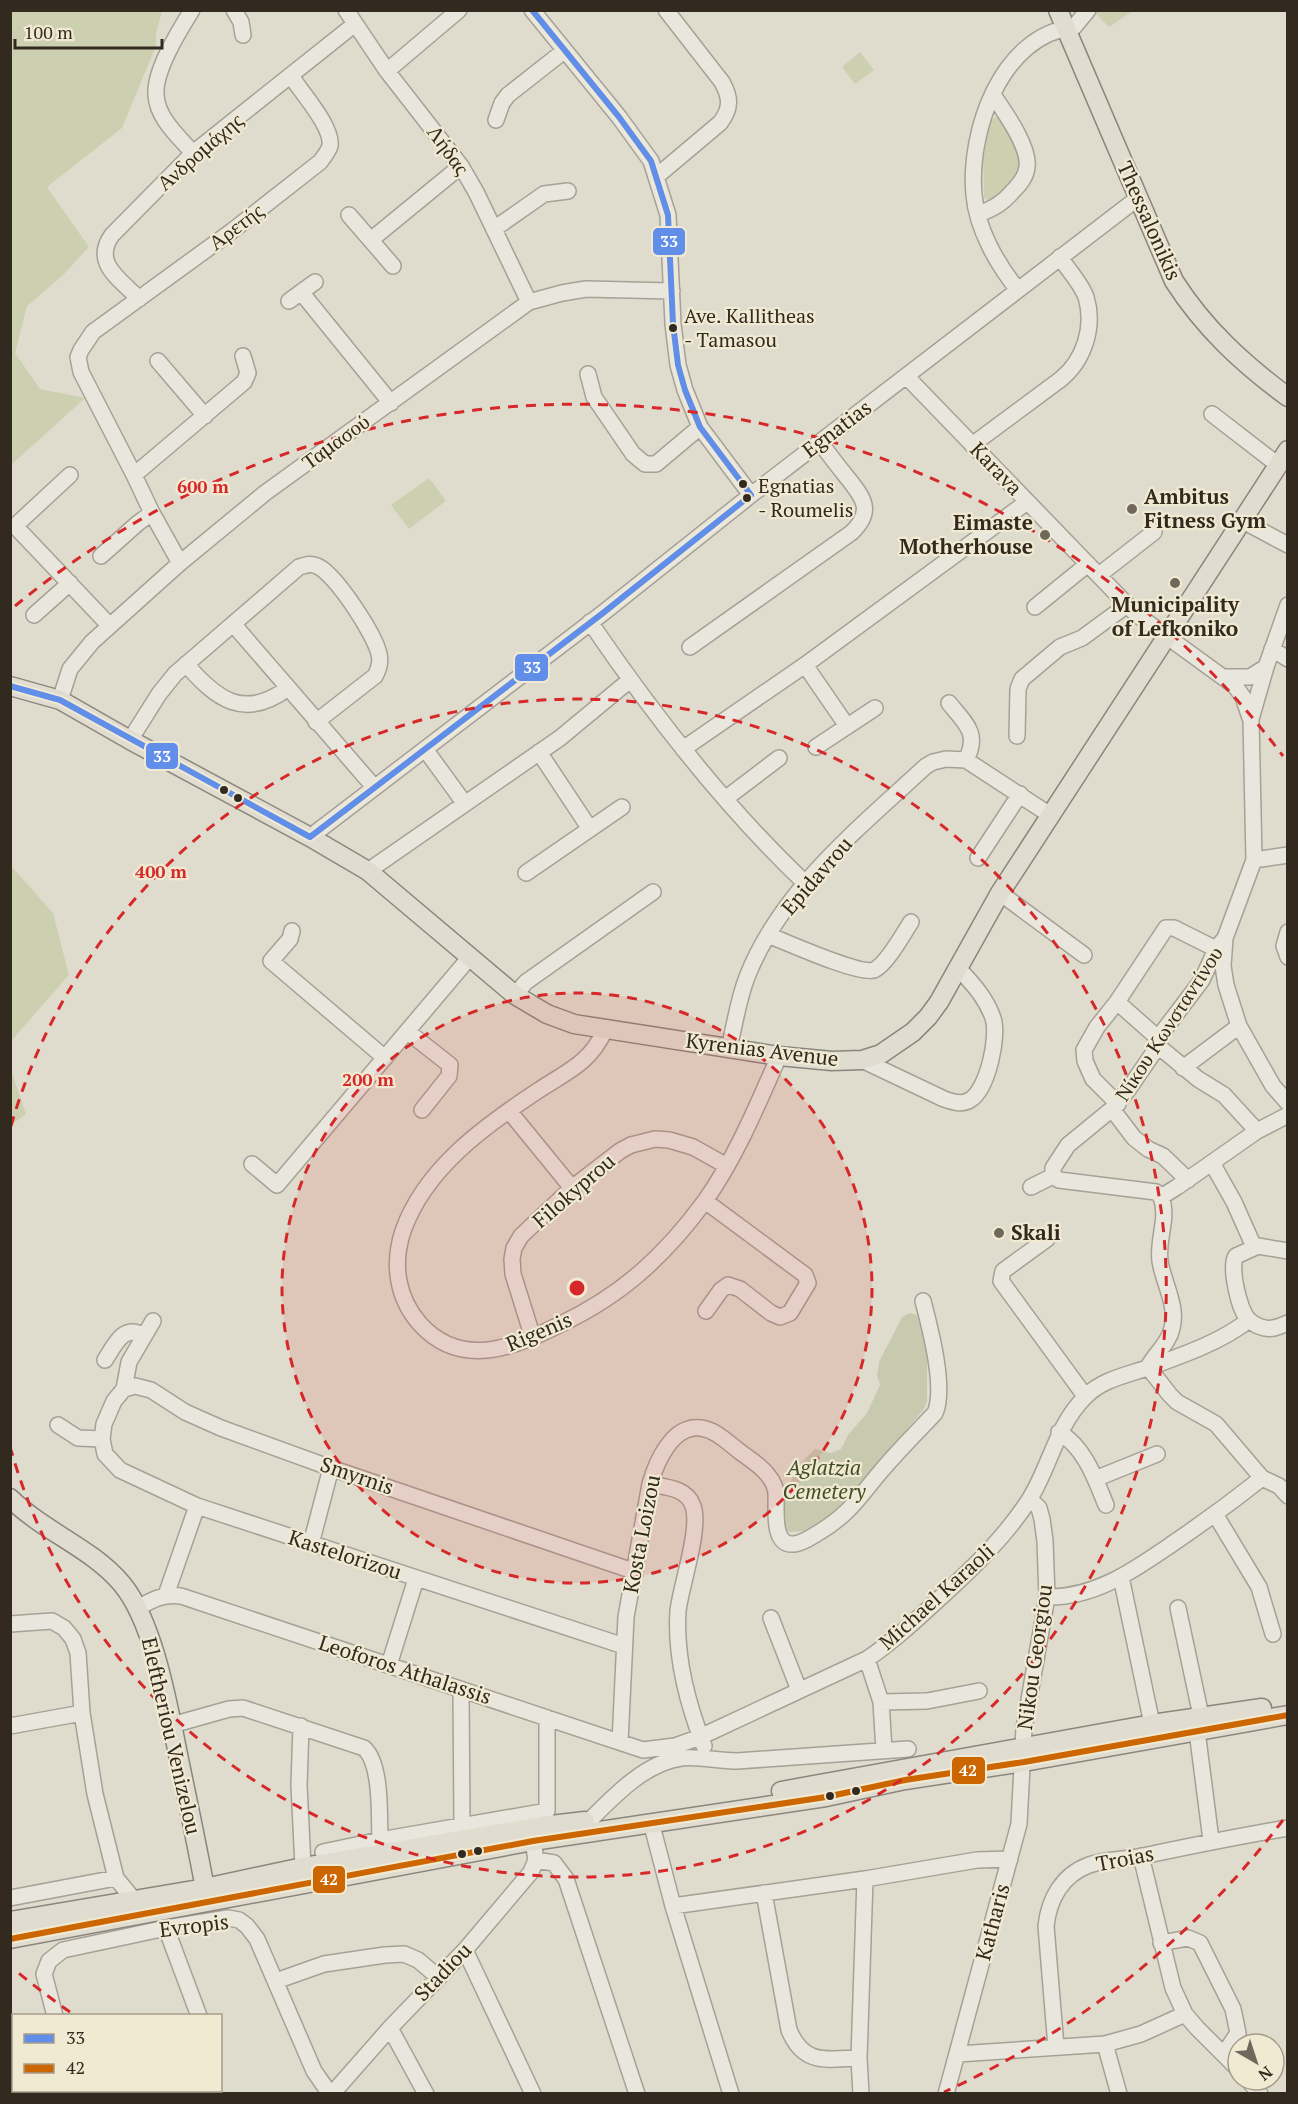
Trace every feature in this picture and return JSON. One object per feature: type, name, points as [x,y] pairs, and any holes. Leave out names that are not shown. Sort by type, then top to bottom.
[{"type":"main road","name":"Thessalonikis","points":[[1058,10],[1174,281],[1205,324],[1238,358],[1287,397]]},
{"type":"main road","name":"Kyrenias Avenue","points":[[10,686],[60,700],[368,871],[515,995],[547,1014],[574,1024],[605,1030],[779,1056],[832,1061],[862,1060],[881,1054],[913,1032],[939,1002],[1000,893],[1283,458]]},
{"type":"main road","name":"Eleftheriou Venizelou","points":[[12,1501],[87,1554],[120,1582],[138,1608],[158,1667],[172,1725],[206,1895]]},
{"type":"main road","points":[[10,1939],[206,1895],[303,1867],[542,1826],[790,1790],[863,1775],[1023,1755],[1199,1724],[1287,1704]]},
{"type":"main road","points":[[10,1921],[134,1900],[206,1895],[370,1870],[651,1822],[826,1797],[1023,1755],[1152,1724],[1199,1724],[1287,1715]]},
{"type":"street","points":[[192,10],[160,73],[156,96],[168,125],[193,153]]},
{"type":"street","points":[[234,10],[243,27],[243,36]]},
{"type":"street","name":"Λήδας","points":[[346,10],[387,71],[461,166],[529,302]]},
{"type":"street","points":[[387,71],[459,10]]},
{"type":"street","points":[[532,10],[642,146],[651,161],[668,215],[678,365],[692,411],[700,427],[751,495]]},
{"type":"street","points":[[657,176],[720,123],[727,114],[729,103],[728,93],[722,82],[666,10]]},
{"type":"street","points":[[1018,290],[1000,266],[978,214],[974,197],[976,148],[986,110],[1008,66],[1032,42],[1076,25],[1088,10]]},
{"type":"street","name":"Ανδρομάχης","points":[[139,298],[109,268],[104,259],[107,242],[193,153],[355,24]]},
{"type":"street","points":[[496,120],[502,103],[508,95],[564,51]]},
{"type":"street","name":"Αρετής","points":[[134,475],[81,372],[78,357],[93,332],[232,231],[320,162],[330,147],[330,138],[326,127],[291,76]]},
{"type":"street","points":[[978,214],[993,209],[1010,196],[1023,179],[1028,167],[1024,150],[1011,123],[993,95]]},
{"type":"street","points":[[372,239],[461,166]]},
{"type":"street","points":[[494,229],[544,194],[568,191]]},
{"type":"street","name":"Egnatias","points":[[310,837],[1138,198]]},
{"type":"street","points":[[349,215],[393,266]]},
{"type":"street","points":[[972,445],[1061,379],[1080,358],[1088,327],[1089,312],[1082,290],[1060,257]]},
{"type":"street","points":[[315,282],[295,297],[391,403]]},
{"type":"street","name":"Ταμασού","points":[[60,700],[70,669],[92,642],[180,562],[265,493],[529,302],[586,289],[672,291]]},
{"type":"street","points":[[180,562],[152,513],[134,475],[244,382],[248,377],[243,356]]},
{"type":"street","points":[[158,361],[204,416]]},
{"type":"street","points":[[588,374],[594,396],[633,454],[645,465],[656,464],[700,427]]},
{"type":"street","name":"Karava","points":[[906,376],[1127,605],[1144,620],[1224,677],[1243,697],[1251,719]]},
{"type":"street","points":[[1212,414],[1283,458]]},
{"type":"street","points":[[690,647],[851,533],[860,523],[864,509],[861,495],[820,442]]},
{"type":"street","points":[[70,475],[15,526],[110,625]]},
{"type":"street","points":[[683,749],[805,665],[1028,502]]},
{"type":"street","points":[[101,556],[123,535],[152,513]]},
{"type":"street","points":[[1243,521],[1287,545]]},
{"type":"street","points":[[1035,607],[1154,532]]},
{"type":"street","points":[[130,740],[159,694],[186,664],[299,567],[309,564],[328,573],[366,626],[380,656],[380,667],[375,676],[316,722]]},
{"type":"street","points":[[34,615],[69,583]]},
{"type":"street","name":"Νίκου Κωνσταντίνου","points":[[1053,1176],[1052,1172],[1056,1162],[1068,1145],[1115,1106],[1202,980],[1220,944],[1254,860],[1251,719],[1287,604]]},
{"type":"street","points":[[1017,736],[1018,689],[1022,679],[1060,647],[1082,638],[1127,605]]},
{"type":"street","points":[[590,622],[630,680],[683,749],[766,845],[805,883]]},
{"type":"street","points":[[234,625],[374,787]]},
{"type":"street","points":[[1272,649],[1287,659]]},
{"type":"street","points":[[186,664],[212,693],[230,702],[247,704],[262,702],[277,696],[288,688]]},
{"type":"street","points":[[805,665],[847,726]]},
{"type":"street","points":[[1224,677],[1250,676],[1266,667]]},
{"type":"street","points":[[368,871],[560,738],[630,680]]},
{"type":"street","points":[[949,703],[972,733],[972,743],[966,760],[1050,815]]},
{"type":"street","points":[[816,747],[874,708]]},
{"type":"street","points":[[425,749],[465,804]]},
{"type":"street","points":[[539,752],[590,829]]},
{"type":"street","points":[[725,799],[779,758]]},
{"type":"street","name":"Epidavrou","points":[[729,1048],[744,986],[754,960],[786,907],[805,883],[853,834],[926,766],[946,759],[966,760]]},
{"type":"street","points":[[978,858],[1020,794]]},
{"type":"street","points":[[526,873],[622,807]]},
{"type":"street","points":[[1254,860],[1287,855]]},
{"type":"street","points":[[515,995],[526,982],[653,892]]},
{"type":"street","points":[[1000,893],[1084,955]]},
{"type":"street","points":[[768,935],[839,963],[874,970],[881,965],[911,922]]},
{"type":"street","points":[[1188,1180],[1163,1156],[1148,1149],[1134,1138],[1115,1106],[1094,1079],[1084,1055],[1086,1046],[1097,1027],[1117,1002],[1166,928],[1174,928],[1220,944],[1226,985],[1239,1026],[1274,1086],[1287,1103]]},
{"type":"street","points":[[292,931],[290,939],[271,961],[385,1058]]},
{"type":"street","points":[[1287,932],[1284,938],[1287,957]]},
{"type":"street","points":[[252,1164],[277,1185],[470,957]]},
{"type":"street","points":[[862,1060],[944,1100],[955,1103],[964,1102],[974,1096],[982,1083],[993,1053],[995,1030],[984,998],[958,969]]},
{"type":"street","points":[[1117,1002],[1183,1068],[1224,1095],[1257,1131]]},
{"type":"street","points":[[1183,1068],[1239,1026]]},
{"type":"street","name":"Rigenis","points":[[605,1030],[593,1052],[579,1066],[509,1111],[450,1159],[419,1198],[409,1217],[399,1245],[396,1264],[402,1293],[411,1313],[428,1332],[447,1345],[474,1351],[487,1351],[506,1348],[533,1338],[609,1297],[640,1273],[674,1240],[705,1201],[742,1137],[779,1056]]},
{"type":"street","points":[[408,1032],[450,1065],[449,1076],[422,1110]]},
{"type":"street","points":[[509,1111],[572,1188]]},
{"type":"street","points":[[1161,1197],[1257,1131],[1287,1115]]},
{"type":"street","name":"Filokyprou","points":[[533,1338],[513,1274],[514,1248],[521,1236],[572,1188],[620,1151],[631,1145],[655,1139],[669,1140],[693,1147],[727,1166]]},
{"type":"street","points":[[1212,1163],[1234,1202],[1254,1247]]},
{"type":"street","points":[[1031,1186],[1053,1176],[1059,1180],[1156,1192],[1161,1197],[1164,1208],[1159,1247],[1160,1259],[1174,1320],[1167,1341],[1152,1358],[1148,1367]]},
{"type":"street","points":[[705,1201],[805,1275],[808,1283],[790,1313],[783,1317],[776,1316],[740,1289],[728,1286],[721,1290],[706,1311]]},
{"type":"street","points":[[1047,1239],[1003,1271],[1001,1281],[1085,1396],[1105,1383],[1217,1339],[1248,1320]]},
{"type":"street","points":[[1287,1251],[1254,1247],[1236,1256],[1233,1266],[1236,1288],[1248,1320],[1269,1329],[1287,1323]]},
{"type":"street","name":"Kosta Loizou","points":[[620,1742],[624,1646],[633,1571],[650,1484],[656,1463],[669,1444],[693,1427],[703,1428],[720,1435],[766,1473],[777,1493],[776,1519],[783,1541],[792,1544],[802,1542],[833,1524],[849,1511],[882,1470],[935,1413],[940,1394],[923,1301]]},
{"type":"street","points":[[58,1425],[78,1438],[103,1432],[114,1401],[124,1389],[129,1362],[153,1321]]},
{"type":"street","points":[[105,1359],[123,1334],[131,1331],[144,1336]]},
{"type":"street","points":[[1148,1367],[1177,1402],[1216,1424],[1262,1478],[1285,1487]]},
{"type":"street","name":"Smyrnis","points":[[124,1389],[135,1386],[152,1390],[185,1412],[221,1428],[633,1571]]},
{"type":"street","name":"Michael Karaoli","points":[[643,1750],[667,1748],[700,1737],[867,1659],[906,1630],[999,1541],[1030,1499],[1059,1432],[1085,1396]]},
{"type":"street","name":"Kastelorizou","points":[[103,1432],[105,1454],[120,1470],[197,1506],[624,1646]]},
{"type":"street","points":[[1059,1432],[1082,1454],[1106,1505]]},
{"type":"street","points":[[1095,1479],[1157,1454]]},
{"type":"street","points":[[311,1544],[331,1468]]},
{"type":"street","points":[[1047,1597],[1083,1592],[1121,1577],[1215,1514],[1262,1478]]},
{"type":"street","points":[[650,1484],[677,1490],[687,1497],[693,1506],[693,1534],[678,1622],[682,1671],[700,1737],[710,1760]]},
{"type":"street","name":"Nikou Georgiou","points":[[1023,1755],[1024,1728],[1047,1597],[1042,1519],[1039,1508],[1030,1499]]},
{"type":"street","points":[[138,1608],[166,1595],[197,1506]]},
{"type":"street","points":[[1215,1514],[1259,1587],[1273,1634]]},
{"type":"street","points":[[1121,1577],[1152,1724]]},
{"type":"street","points":[[389,1665],[416,1579]]},
{"type":"street","name":"Leoforos Athalassis","points":[[166,1595],[181,1596],[643,1750]]},
{"type":"street","points":[[1178,1608],[1199,1724],[1211,1840]]},
{"type":"street","points":[[771,1618],[799,1690]]},
{"type":"street","points":[[10,1624],[52,1621],[64,1628],[73,1639],[78,1653],[82,1713],[95,1794],[116,1878],[134,1900]]},
{"type":"street","points":[[867,1659],[881,1702],[884,1750]]},
{"type":"street","points":[[461,1689],[462,1826]]},
{"type":"street","points":[[881,1702],[927,1701],[979,1691]]},
{"type":"street","points":[[172,1725],[229,1709],[243,1708],[358,1745],[369,1752],[374,1762],[380,1840]]},
{"type":"street","points":[[10,1726],[82,1713]]},
{"type":"street","points":[[323,1852],[546,1811],[547,1718]]},
{"type":"street","points":[[301,1726],[299,1785],[303,1867]]},
{"type":"street","points":[[590,1820],[643,1774],[672,1760],[696,1758],[748,1760],[909,1749]]},
{"type":"street","points":[[643,1750],[645,1762],[643,1774]]},
{"type":"street","name":"Katharis","points":[[946,2094],[1019,1824],[1023,1755]]},
{"type":"street","points":[[651,1822],[673,1906],[731,2094]]},
{"type":"street","name":"Troias","points":[[1056,2047],[1046,1926],[1048,1910],[1059,1887],[1088,1866],[1211,1840],[1287,1828]]},
{"type":"street","points":[[533,1841],[536,1860],[554,1863],[566,1879],[637,2094]]},
{"type":"street","points":[[1140,1856],[1161,1943],[1173,1988],[1185,2014],[1224,2054],[1238,2032],[1233,2008],[1207,1955],[1200,1943],[1188,1938],[1161,1943]]},
{"type":"street","points":[[673,1906],[866,1879],[977,1860],[1010,1859]]},
{"type":"street","name":"Stadiou","points":[[331,2094],[465,1950],[531,1872],[536,1860]]},
{"type":"street","points":[[10,1898],[116,1878]]},
{"type":"street","points":[[861,2094],[859,2058],[866,1879]]},
{"type":"street","points":[[764,1893],[789,2031],[794,2043],[804,2054],[820,2059],[859,2058]]},
{"type":"street","name":"Evropis","points":[[54,2014],[44,1974],[49,1961],[63,1950],[166,1928],[228,1918],[239,1920],[257,1939],[314,2071],[331,2094]]},
{"type":"street","points":[[166,1928],[198,2014]]},
{"type":"street","points":[[465,1950],[533,2094]]},
{"type":"street","points":[[276,1982],[324,1964],[394,1954],[404,1954],[418,1960],[438,1977]]},
{"type":"street","points":[[958,2054],[1105,2044],[1141,2034],[1185,2014]]},
{"type":"street","points":[[390,2028],[426,2094]]},
{"type":"street","points":[[1105,2044],[1119,2094]]},
{"type":"green space","points":[[11,10],[162,11],[156,34],[156,46],[122,128],[47,187],[89,247],[62,276],[27,306],[15,353],[40,389],[85,398],[11,465]]},
{"type":"green space","points":[[1095,10],[1133,11],[1109,27],[1094,12]]},
{"type":"green space","points":[[860,52],[874,70],[855,84],[842,67]]},
{"type":"green space","points":[[999,115],[1021,155],[1021,174],[992,205],[984,197],[983,160],[990,121]]},
{"type":"green space","points":[[429,478],[446,501],[409,529],[391,505]]},
{"type":"green space","points":[[11,866],[53,913],[69,975],[11,1041]]},
{"type":"green space","points":[[11,1070],[26,1114],[10,1125]]},
{"type":"green space","name":"Aglatzia Cemetery","points":[[910,1313],[917,1315],[927,1353],[927,1401],[924,1409],[848,1498],[827,1518],[804,1531],[790,1532],[780,1526],[781,1500],[785,1495],[793,1497],[797,1491],[789,1486],[796,1468],[815,1449],[831,1453],[841,1449],[848,1435],[867,1413],[880,1385],[877,1376],[879,1362],[902,1317]]},
{"type":"transit line","name":"33","points":[[532,10],[619,117],[651,161],[668,215],[673,324],[678,365],[685,390],[700,427],[751,495]]},
{"type":"transit line","name":"33","points":[[310,837],[603,613],[751,495]]},
{"type":"transit line","name":"33","points":[[10,686],[60,700],[310,837]]},
{"type":"transit line","name":"42","points":[[10,1939],[533,1841],[826,1797],[905,1780],[1024,1762],[1288,1715]]},
{"type":"place","name":"Ave. Kallitheas - Tamasou","points":[[673,328]]},
{"type":"place","name":"Egnatias - Roumelis","points":[[747,498]]},
{"type":"place","name":"Ambitus Fitness Gym","points":[[1132,509]]},
{"type":"place","name":"Eimaste Motherhouse","points":[[1045,535]]},
{"type":"place","name":"Municipality of Lefkoniko","points":[[1175,583]]},
{"type":"place","name":"Skali","points":[[999,1233]]}]
